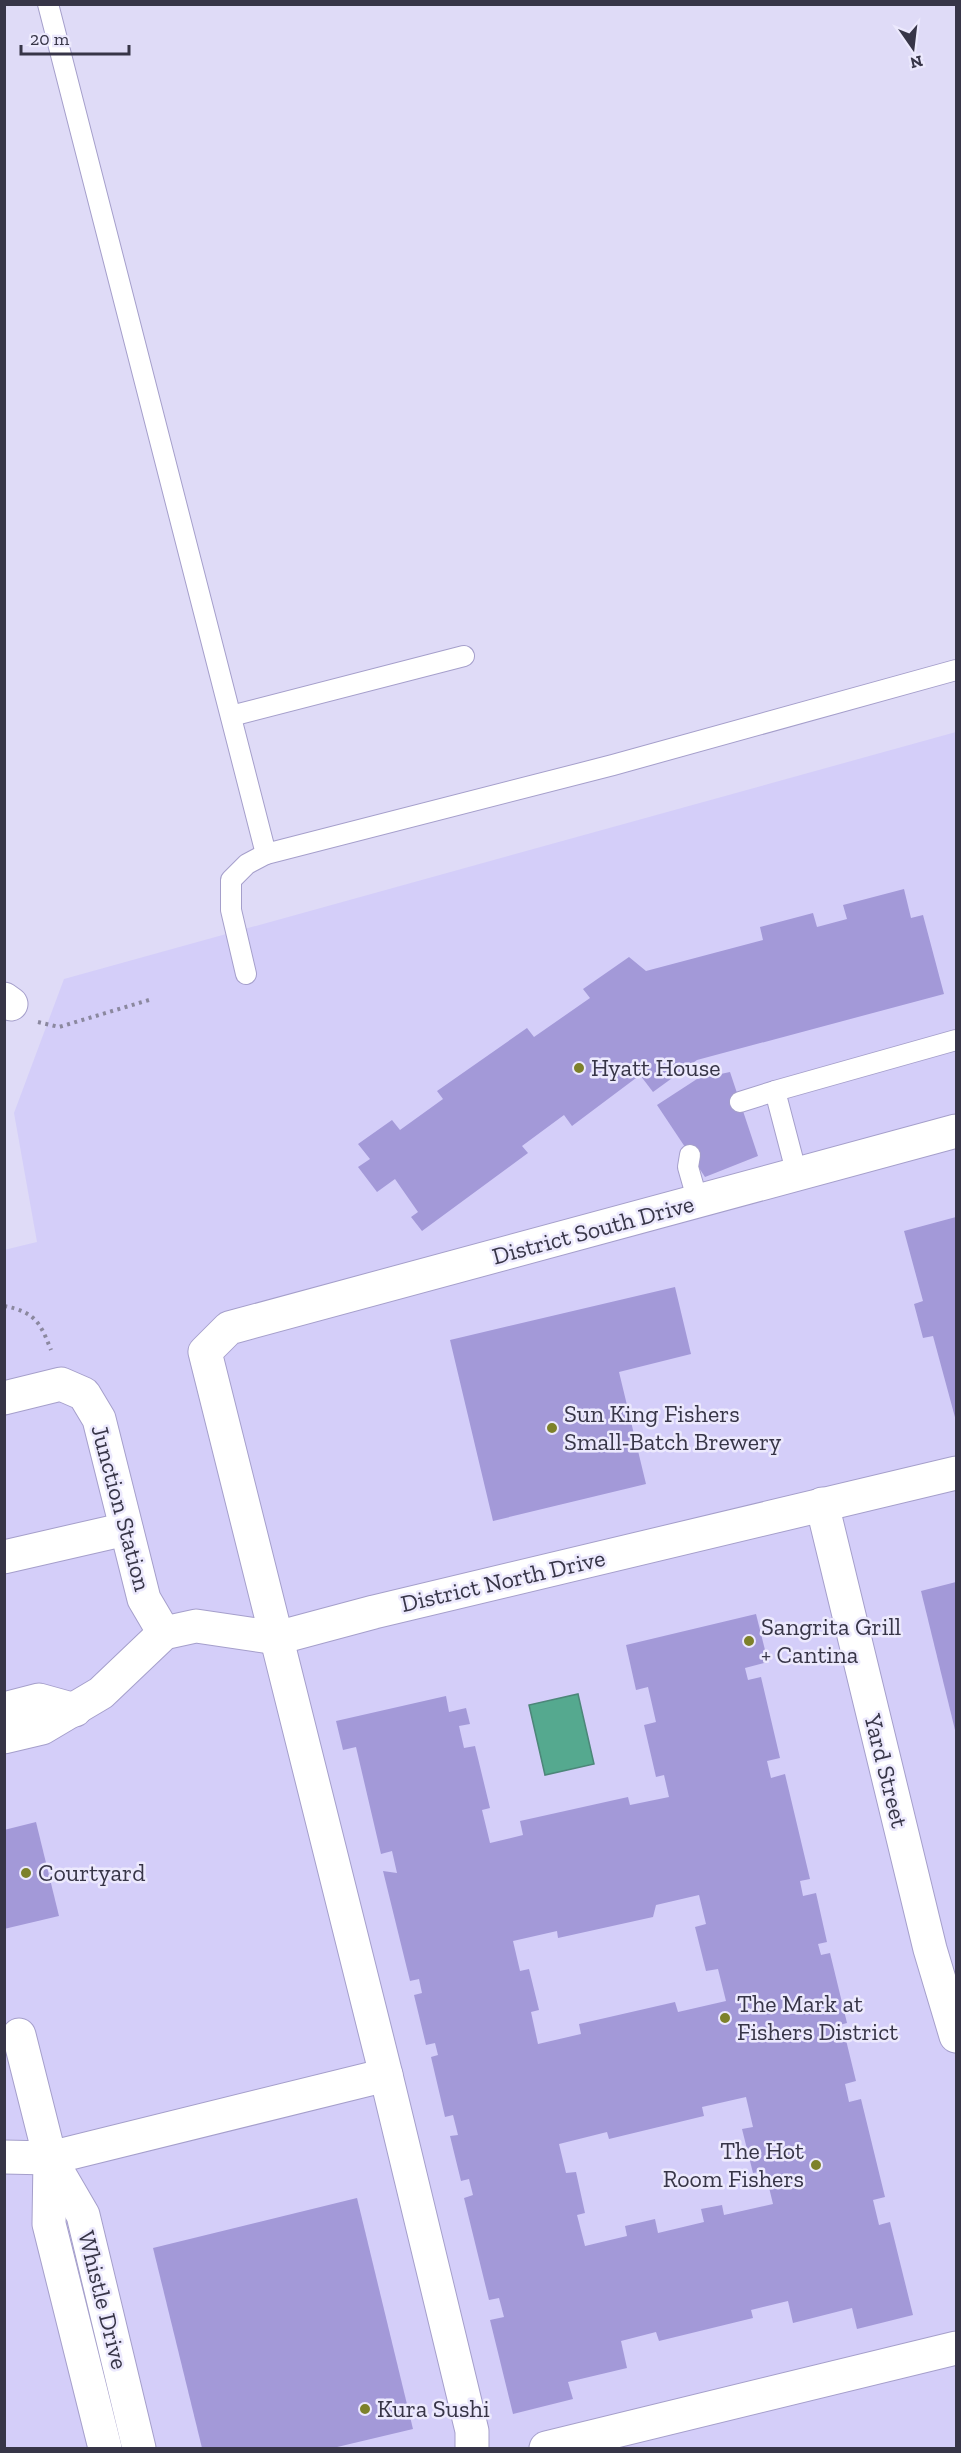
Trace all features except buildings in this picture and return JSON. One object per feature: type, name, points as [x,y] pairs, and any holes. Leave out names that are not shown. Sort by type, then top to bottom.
[{"type":"street","name":"District South Drive","points":[[277,1638],[204,1352],[230,1328],[957,1131]]},
{"type":"street","name":"Junction Station","points":[[4,1398],[61,1384],[84,1394],[99,1419],[144,1599],[164,1632]]},
{"type":"street","name":"District North Drive","points":[[164,1632],[196,1626],[277,1638],[374,1612],[957,1473]]},
{"type":"street","name":"Yard Street","points":[[822,1504],[943,1946],[957,2036]]},
{"type":"street","points":[[4,1557],[126,1529]]},
{"type":"street","points":[[4,1737],[42,1728],[101,1693],[164,1632]]},
{"type":"street","points":[[277,1638],[472,2431],[472,2448]]},
{"type":"street","points":[[4,1709],[39,1700],[75,1710]]},
{"type":"street","name":"Whistle Drive","points":[[19,2035],[50,2158],[49,2223],[105,2448]]},
{"type":"street","points":[[4,2157],[50,2158],[386,2075]]},
{"type":"street","name":"Whistle Drive","points":[[50,2158],[82,2215],[139,2448]]},
{"type":"street","points":[[546,2448],[957,2348]]},
{"type":"lane","points":[[48,4],[267,854]]},
{"type":"lane","points":[[231,716],[464,656]]},
{"type":"lane","points":[[246,974],[231,910],[231,880],[247,864],[267,854],[613,765],[957,670]]},
{"type":"lane","points":[[740,1102],[957,1040]]},
{"type":"lane","points":[[775,1091],[797,1175]]},
{"type":"lane","points":[[690,1155],[688,1167],[698,1202]]},
{"type":"path","points":[[8,1001],[38,1023],[59,1027],[150,1000]]},
{"type":"path","points":[[4,1306],[25,1311],[40,1323],[52,1354]]},
{"type":"shaded area","points":[[956,732],[956,2448],[5,2448],[4,1250],[37,1242],[14,1113],[64,979]]},
{"type":"shaded area","points":[[578,1694],[594,1764],[545,1775],[529,1705]]},
{"type":"place","name":"Hyatt House","points":[[579,1068]]},
{"type":"place","name":"Sun King Fishers Small-Batch Brewery","points":[[552,1428]]},
{"type":"place","name":"Sangrita Grill + Cantina","points":[[749,1641]]},
{"type":"place","name":"Courtyard","points":[[26,1873]]},
{"type":"place","name":"The Mark at Fishers District","points":[[725,2018]]},
{"type":"place","name":"The Hot Room Fishers","points":[[816,2165]]},
{"type":"place","name":"Kura Sushi","points":[[365,2409]]}]
